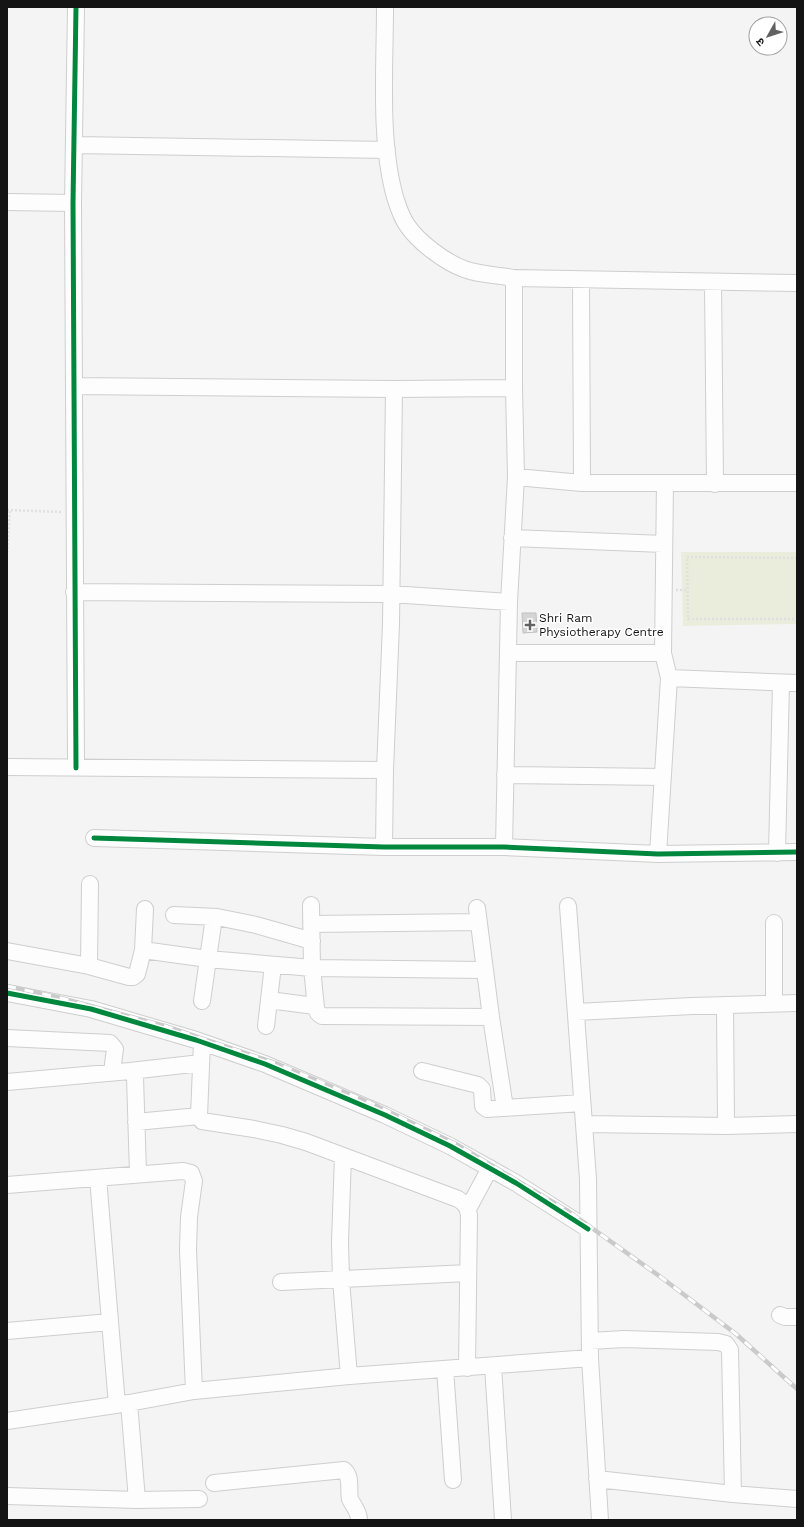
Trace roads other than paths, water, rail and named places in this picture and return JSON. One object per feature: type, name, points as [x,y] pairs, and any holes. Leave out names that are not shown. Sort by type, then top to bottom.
[{"type":"street","points":[[76,7],[73,203],[76,768]]},
{"type":"street","points":[[385,7],[385,108],[387,162],[398,206],[406,225],[416,236],[450,262],[464,269],[478,273],[514,278],[797,283]]},
{"type":"street","points":[[75,145],[387,150]]},
{"type":"street","points":[[7,202],[73,203]]},
{"type":"street","points":[[504,847],[509,602],[516,478],[514,278]]},
{"type":"street","points":[[581,280],[582,483]]},
{"type":"street","points":[[713,282],[715,484]]},
{"type":"street","points":[[74,386],[394,389],[514,388]]},
{"type":"street","points":[[384,846],[384,770],[391,594],[394,389]]},
{"type":"street","points":[[516,478],[582,483],[797,483]]},
{"type":"street","points":[[658,854],[669,678],[663,653],[665,483]]},
{"type":"street","points":[[512,538],[664,544]]},
{"type":"street","points":[[74,592],[391,594],[509,602]]},
{"type":"street","points":[[509,653],[663,653]]},
{"type":"street","points":[[669,678],[797,683]]},
{"type":"street","points":[[777,853],[781,683]]},
{"type":"street","points":[[7,767],[384,770]]},
{"type":"street","points":[[505,776],[663,776]]},
{"type":"street","points":[[94,838],[384,846],[504,847],[658,854],[797,852]]},
{"type":"street","points":[[89,966],[90,884]]},
{"type":"street","points":[[311,905],[312,968],[316,1011],[322,1016],[491,1017]]},
{"type":"street","points":[[568,906],[588,1179],[590,1358],[600,1520]]},
{"type":"street","points":[[7,951],[89,966],[122,976],[133,977],[137,974],[143,950],[145,909]]},
{"type":"street","points":[[174,915],[214,917],[256,925],[312,941]]},
{"type":"street","points":[[312,924],[478,915],[491,1017],[505,1108]]},
{"type":"street","points":[[202,1001],[214,917]]},
{"type":"street","points":[[774,923],[774,1004]]},
{"type":"street","points":[[143,950],[208,959],[312,968],[485,970]]},
{"type":"street","points":[[266,1026],[273,965]]},
{"type":"street","points":[[7,993],[91,1009],[202,1042],[265,1064],[385,1114],[450,1146],[516,1183],[588,1229]]},
{"type":"street","points":[[269,1000],[316,1006]]},
{"type":"street","points":[[576,1012],[797,1003]]},
{"type":"street","points":[[725,1005],[726,1126]]},
{"type":"street","points":[[7,1038],[110,1043],[115,1048],[112,1072]]},
{"type":"street","points":[[202,1042],[199,1116],[204,1122],[254,1129],[306,1142],[390,1172],[458,1199],[464,1202],[468,1209]]},
{"type":"street","points":[[7,1082],[201,1063]]},
{"type":"street","points":[[130,1071],[134,1077],[138,1174]]},
{"type":"street","points":[[422,1071],[477,1084],[482,1089],[484,1107],[488,1109],[582,1102]]},
{"type":"street","points":[[136,1122],[199,1116]]},
{"type":"street","points":[[584,1124],[726,1126],[797,1124]]},
{"type":"street","points":[[343,1156],[340,1217],[341,1280],[348,1376]]},
{"type":"street","points":[[467,1368],[468,1209],[490,1168]]},
{"type":"street","points":[[7,1185],[183,1171],[188,1172],[193,1177],[189,1216],[188,1250],[194,1391]]},
{"type":"street","points":[[98,1178],[110,1322],[137,1500]]},
{"type":"street","points":[[281,1282],[468,1273]]},
{"type":"street","points":[[780,1315],[797,1318]]},
{"type":"street","points":[[7,1331],[110,1322]]},
{"type":"street","points":[[590,1341],[624,1339],[718,1342],[726,1344],[730,1350],[733,1494]]},
{"type":"street","points":[[7,1421],[123,1404],[194,1391],[348,1376],[590,1358]]},
{"type":"street","points":[[493,1366],[503,1520]]},
{"type":"street","points":[[445,1369],[453,1480]]},
{"type":"street","points":[[214,1483],[344,1470],[348,1474],[351,1500],[358,1512],[359,1520]]},
{"type":"street","points":[[597,1479],[733,1494],[797,1499]]},
{"type":"street","points":[[7,1496],[137,1500],[199,1499]]},
{"type":"railway","points":[[7,986],[61,998],[165,1026],[278,1064],[371,1103],[456,1144],[568,1211],[662,1278],[736,1334],[797,1389]]},
{"type":"place","name":"Shri Ram Physiotherapy Centre","points":[[530,625]]}]
